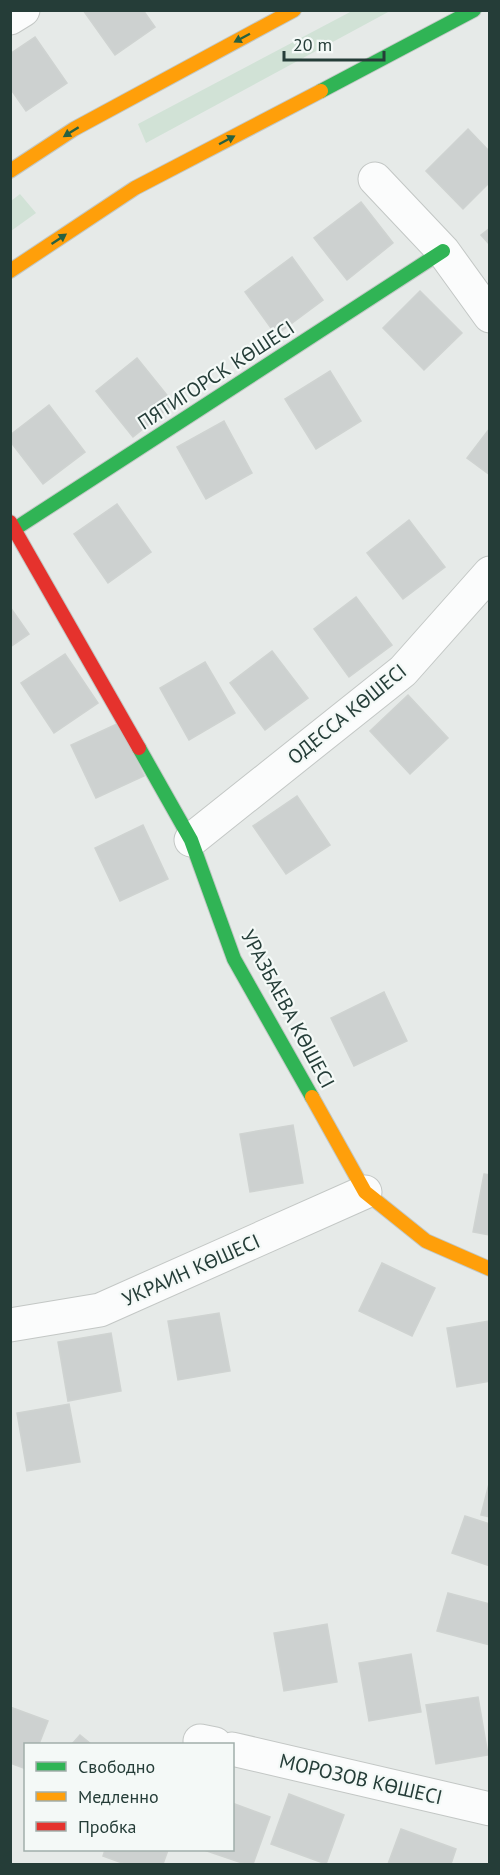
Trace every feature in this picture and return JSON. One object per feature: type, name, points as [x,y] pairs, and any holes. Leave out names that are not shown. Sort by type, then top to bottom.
[{"type":"street","points":[[10,18],[23,10]]},
{"type":"street","points":[[10,171],[74,129],[294,10]]},
{"type":"street","points":[[10,271],[135,188],[474,10]]},
{"type":"street","points":[[375,179],[443,251],[489,316]]},
{"type":"street","name":"ПЯТИГОРСК КӨШЕСІ","points":[[12,528],[443,251]]},
{"type":"street","name":"УРАЗБАЕВА КӨШЕСІ","points":[[12,528],[190,840],[234,959],[365,1192],[426,1241],[489,1269]]},
{"type":"street","name":"ОДЕССА КӨШЕСІ","points":[[190,840],[402,671],[489,573]]},
{"type":"street","name":"УКРАИН КӨШЕСІ","points":[[10,1325],[100,1310],[365,1192]]},
{"type":"street","name":"МОРОЗОВ КӨШЕСІ","points":[[234,1749],[489,1809]]},
{"type":"green space","points":[[352,11],[390,11],[146,143],[138,124]]},
{"type":"green space","points":[[20,194],[36,213],[11,231],[11,201]]},
{"type":"building","points":[[83,10],[143,10],[155,27],[115,55]]},
{"type":"building","points":[[35,37],[67,83],[26,111],[10,88],[10,54]]},
{"type":"building","points":[[468,129],[490,152],[490,182],[463,209],[426,171]]},
{"type":"building","points":[[361,202],[393,243],[347,280],[314,238]]},
{"type":"building","points":[[490,228],[490,245],[481,235]]},
{"type":"building","points":[[292,257],[323,300],[276,335],[245,292]]},
{"type":"building","points":[[420,291],[462,333],[424,370],[383,328]]},
{"type":"building","points":[[137,358],[174,404],[133,437],[96,391]]},
{"type":"building","points":[[330,371],[361,421],[316,449],[285,399]]},
{"type":"building","points":[[49,405],[85,452],[43,484],[10,441],[10,435]]},
{"type":"building","points":[[224,421],[252,473],[206,499],[177,447]]},
{"type":"building","points":[[490,428],[490,475],[467,458]]},
{"type":"building","points":[[117,504],[151,552],[108,583],[74,534]]},
{"type":"building","points":[[409,520],[445,567],[403,599],[367,553]]},
{"type":"building","points":[[356,597],[392,645],[349,677],[314,629]]},
{"type":"building","points":[[10,607],[29,634],[10,647]]},
{"type":"building","points":[[272,651],[308,698],[265,730],[230,683]]},
{"type":"building","points":[[65,654],[98,703],[54,733],[21,683]]},
{"type":"building","points":[[205,662],[235,713],[189,740],[160,688]]},
{"type":"building","points":[[408,695],[448,738],[410,774],[370,731]]},
{"type":"building","points":[[119,723],[144,776],[96,798],[71,745]]},
{"type":"building","points":[[297,796],[330,845],[286,874],[253,826]]},
{"type":"building","points":[[143,825],[168,879],[120,901],[95,848]]},
{"type":"building","points":[[384,992],[407,1041],[354,1066],[331,1018]]},
{"type":"building","points":[[293,1125],[303,1183],[250,1192],[240,1134]]},
{"type":"building","points":[[484,1174],[490,1175],[490,1235],[473,1232]]},
{"type":"building","points":[[382,1263],[435,1288],[412,1336],[359,1311]]},
{"type":"building","points":[[219,1313],[230,1371],[178,1380],[168,1321]]},
{"type":"building","points":[[490,1321],[490,1381],[457,1387],[447,1328]]},
{"type":"building","points":[[111,1333],[121,1391],[68,1401],[58,1342]]},
{"type":"building","points":[[69,1404],[80,1462],[27,1471],[17,1413]]},
{"type":"building","points":[[490,1480],[490,1517],[481,1515]]},
{"type":"building","points":[[465,1516],[490,1524],[490,1566],[452,1553]]},
{"type":"building","points":[[448,1593],[490,1604],[490,1645],[437,1631]]},
{"type":"building","points":[[327,1624],[337,1682],[284,1691],[274,1633]]},
{"type":"building","points":[[411,1654],[421,1712],[369,1721],[359,1663]]},
{"type":"building","points":[[478,1697],[488,1755],[436,1764],[426,1705]]},
{"type":"building","points":[[10,1707],[48,1721],[39,1743],[24,1743],[24,1768],[10,1763]]},
{"type":"building","points":[[80,1735],[90,1743],[73,1743]]},
{"type":"building","points":[[289,1794],[344,1815],[326,1864],[271,1844]]},
{"type":"building","points":[[234,1804],[270,1817],[253,1864],[245,1864],[207,1851],[234,1851]]},
{"type":"building","points":[[401,1829],[456,1849],[451,1864],[388,1864]]},
{"type":"building","points":[[105,1851],[168,1851],[163,1864],[125,1864],[103,1856]]},
{"type":"traffic: fast","points":[[321,91],[474,10]]},
{"type":"traffic: fast","points":[[10,532],[443,251]]},
{"type":"traffic: fast","points":[[139,748],[191,840],[234,959],[312,1097]]},
{"type":"traffic: slow","points":[[10,171],[74,129],[294,10]]},
{"type":"traffic: slow","points":[[10,271],[135,188],[321,91]]},
{"type":"traffic: slow","points":[[312,1097],[365,1192],[426,1241],[490,1269]]},
{"type":"traffic: jam","points":[[10,522],[139,748]]}]
